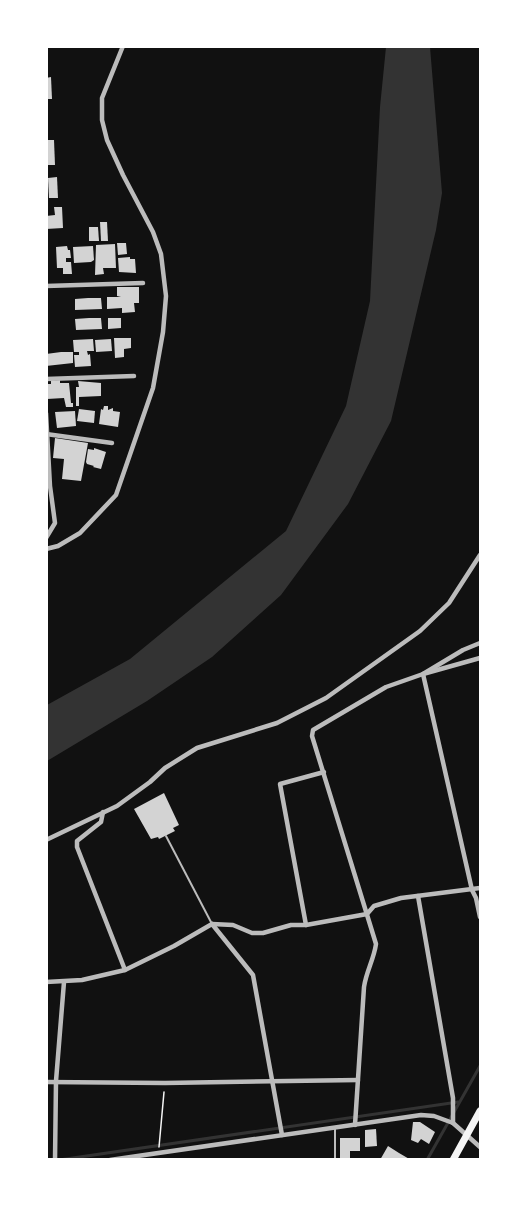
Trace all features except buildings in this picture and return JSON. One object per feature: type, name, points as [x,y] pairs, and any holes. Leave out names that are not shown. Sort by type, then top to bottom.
[{"type":"main road","points":[[453,1160],[480,1111]]},
{"type":"street","points":[[46,549],[58,546],[80,533],[116,495],[153,388],[163,332],[166,296],[161,254],[153,232],[107,140],[102,120],[102,98],[123,46]]},
{"type":"street","points":[[46,286],[143,282]]},
{"type":"street","points":[[46,379],[134,376]]},
{"type":"street","points":[[46,412],[50,486],[55,524],[46,538]]},
{"type":"street","points":[[47,434],[112,443]]},
{"type":"street","points":[[46,523],[55,524]]},
{"type":"street","points":[[46,840],[133,795],[181,756],[197,748],[277,723],[326,698],[420,631],[449,603],[480,555]]},
{"type":"street","points":[[423,674],[463,650],[480,643]]},
{"type":"street","points":[[355,1125],[364,987],[367,970],[375,956],[376,944],[312,730],[386,687],[480,658]]},
{"type":"street","points":[[423,674],[480,917]]},
{"type":"street","points":[[306,925],[280,784],[324,772]]},
{"type":"street","points":[[103,812],[101,822],[83,834],[77,841],[77,847],[125,970]]},
{"type":"street","points":[[46,982],[64,982],[125,970],[212,924],[233,925],[252,933],[263,933],[291,925],[306,925],[367,914],[374,906],[401,898],[480,888]]},
{"type":"street","points":[[418,896],[453,1098],[453,1123]]},
{"type":"street","points":[[212,924],[253,975],[282,1135]]},
{"type":"street","points":[[55,1160],[56,1081],[64,982]]},
{"type":"street","points":[[46,1082],[358,1080]]},
{"type":"street","points":[[110,1160],[421,1115],[434,1116],[453,1123],[480,1147]]},
{"type":"lane","points":[[166,836],[212,924]]},
{"type":"lane","points":[[334,1128],[335,1160]]},
{"type":"path","points":[[159,1153],[158,1137],[165,1083]]},
{"type":"shaded area","points":[[386,47],[430,47],[442,193],[436,230],[391,421],[348,504],[281,595],[212,657],[147,701],[47,761],[47,705],[130,659],[286,531],[346,406],[370,301],[380,107]]},
{"type":"waterway","points":[[427,1160],[480,1066]]},
{"type":"waterway","points":[[59,1160],[458,1102]]}]
